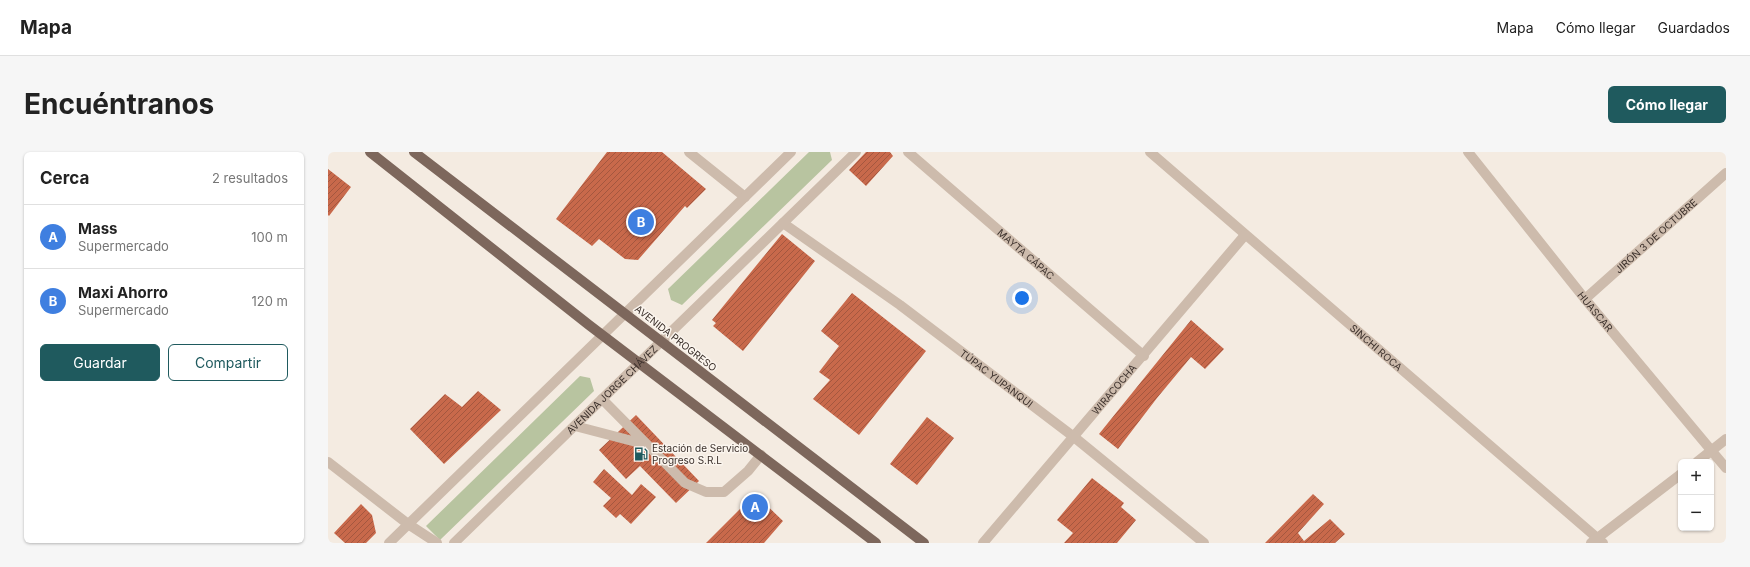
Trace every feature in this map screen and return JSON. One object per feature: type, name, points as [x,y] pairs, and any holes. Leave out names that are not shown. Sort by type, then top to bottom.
[{"type":"main road","points":[[370,152],[603,335],[876,543]]},
{"type":"main road","name":"AVENIDA PROGRESO","points":[[414,152],[924,543]]},
{"type":"street","points":[[689,152],[745,197]]},
{"type":"street","points":[[389,543],[791,152]]},
{"type":"street","name":"AVENIDA JORGE CHÁVEZ","points":[[454,543],[856,152]]},
{"type":"street","name":"MAYTA CÁPAC","points":[[908,152],[1144,356]]},
{"type":"street","name":"SINCHI ROCA","points":[[1150,152],[1597,541]]},
{"type":"street","name":"HUASCAR","points":[[1468,152],[1585,299],[1726,468]]},
{"type":"street","name":"JIRÓN 3 DE OCTUBRE","points":[[1585,299],[1726,173]]},
{"type":"street","name":"TÚPAC YUPANQUI","points":[[783,223],[900,305],[1074,437],[1204,543]]},
{"type":"street","name":"WIRACOCHA","points":[[983,543],[1246,235]]},
{"type":"street","points":[[602,399],[685,483],[706,492],[724,492],[748,471],[761,455]]},
{"type":"street","points":[[575,426],[645,444]]},
{"type":"street","points":[[1701,459],[1726,439]]},
{"type":"street","points":[[328,462],[408,524],[436,543]]},
{"type":"street","points":[[1597,541],[1678,476]]},
{"type":"green space","points":[[809,152],[830,152],[832,160],[682,305],[671,300],[668,289]]},
{"type":"green space","points":[[580,376],[590,378],[594,391],[440,540],[426,526]]},
{"type":"building","points":[[607,152],[662,152],[706,189],[687,208],[685,206],[638,260],[625,259],[599,239],[592,246],[556,219]]},
{"type":"building","points":[[866,152],[890,152],[893,156],[866,186],[849,170]]},
{"type":"building","points":[[328,169],[351,187],[329,216],[328,215]]},
{"type":"building","points":[[782,234],[815,261],[743,351],[713,326],[716,323],[712,320]]},
{"type":"building","points":[[852,293],[926,351],[859,435],[813,399],[830,380],[819,372],[839,346],[821,331]]},
{"type":"building","points":[[1191,320],[1224,349],[1205,369],[1191,357],[1118,449],[1099,434]]},
{"type":"building","points":[[478,391],[501,410],[444,464],[410,429],[445,394],[462,407]]},
{"type":"building","points":[[636,415],[699,481],[676,503],[640,466],[626,479],[599,450]]},
{"type":"building","points":[[927,417],[954,438],[917,485],[890,464]]},
{"type":"building","points":[[604,469],[632,495],[641,484],[656,497],[631,524],[620,514],[616,518],[603,506],[611,498],[593,482]]},
{"type":"building","points":[[1092,478],[1124,503],[1121,507],[1136,520],[1117,543],[1064,543],[1073,533],[1057,520]]},
{"type":"building","points":[[755,494],[783,521],[764,543],[706,543]]},
{"type":"building","points":[[1313,494],[1324,504],[1298,533],[1304,541],[1330,519],[1345,534],[1335,543],[1265,543]]},
{"type":"building","points":[[361,504],[372,515],[376,533],[366,543],[345,543],[334,533]]},
{"type":"place","name":"Maxi Ahorro","points":[[641,222]]},
{"type":"place","name":"Estación de Servicio Progreso S.R.L","points":[[641,454]]},
{"type":"place","name":"Mass","points":[[755,507]]}]
